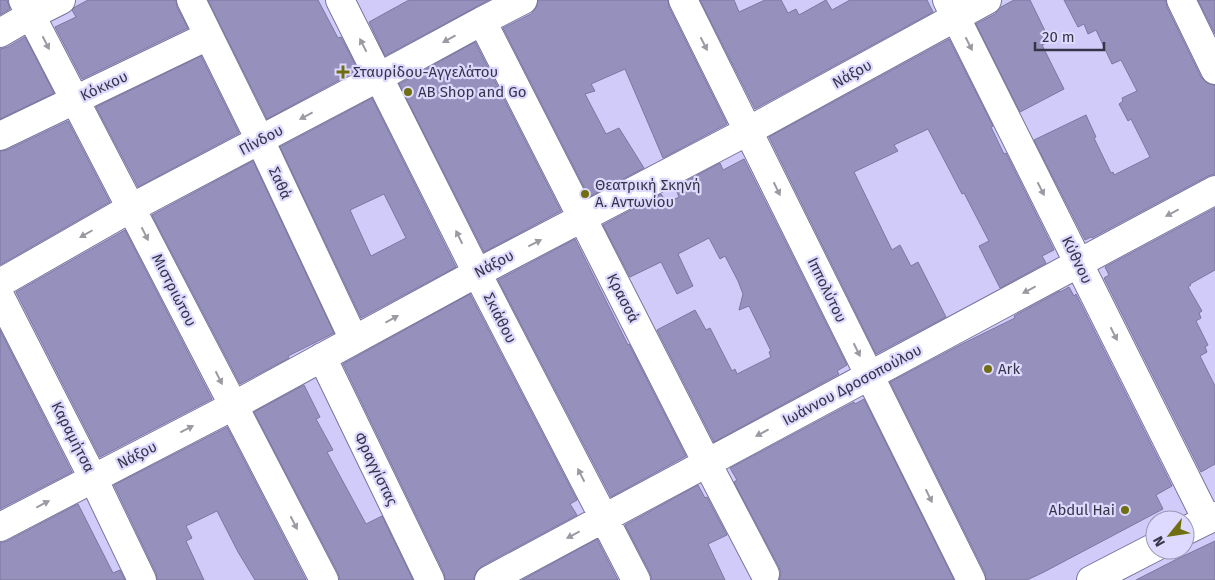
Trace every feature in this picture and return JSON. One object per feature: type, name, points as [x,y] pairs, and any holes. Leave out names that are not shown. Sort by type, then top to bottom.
[{"type":"street","points":[[0,33],[27,7],[61,0]]},
{"type":"street","name":"Σαθά","points":[[191,0],[260,140],[354,340]]},
{"type":"street","name":"Σκιάθου","points":[[340,0],[476,273],[636,580]]},
{"type":"street","name":"Πίνδου","points":[[0,283],[131,208],[523,0]]},
{"type":"street","name":"Ιππολύτου","points":[[682,0],[971,580]]},
{"type":"street","name":"Νάξου","points":[[0,527],[233,406],[476,273],[748,130],[951,9],[987,0]]},
{"type":"street","points":[[1180,0],[1215,70]]},
{"type":"street","name":"Μιστριώτου","points":[[27,7],[324,580]]},
{"type":"street","name":"Κύθνου","points":[[951,9],[1078,264],[1202,522]]},
{"type":"street","name":"Κρασσά","points":[[482,21],[765,574]]},
{"type":"street","name":"Κόκκου","points":[[0,136],[208,36]]},
{"type":"street","name":"Ιωάννου Δροσοπούλου","points":[[489,580],[1215,190]]},
{"type":"street","name":"Καραμήτσα","points":[[0,296],[93,478],[142,580]]},
{"type":"street","name":"Φραγγίστας","points":[[322,357],[430,580]]},
{"type":"street","points":[[1091,580],[1145,552]]},
{"type":"building","points":[[0,0],[7,0],[10,9],[0,15]]},
{"type":"building","points":[[88,0],[176,0],[177,7],[188,28],[82,79],[55,27],[76,17],[72,10]]},
{"type":"building","points":[[208,0],[318,0],[338,38],[341,37],[358,70],[267,119]]},
{"type":"building","points":[[409,0],[489,0],[385,56],[369,22]]},
{"type":"building","points":[[538,0],[668,0],[669,7],[727,124],[663,158],[625,69],[591,84],[595,91],[585,94],[606,134],[619,128],[644,168],[589,197],[503,28],[531,14],[536,8]]},
{"type":"building","points":[[700,0],[734,0],[739,12],[765,0],[781,0],[788,13],[796,9],[799,15],[826,0],[832,10],[850,0],[927,0],[933,12],[755,109]]},
{"type":"building","points":[[1014,0],[1030,0],[1050,41],[1042,45],[1064,89],[1020,112],[976,24],[995,14],[1001,7]]},
{"type":"building","points":[[1064,0],[1166,0],[1167,7],[1201,77],[1207,83],[1215,85],[1215,174],[1085,240],[1034,140],[1086,115],[1096,137],[1094,138],[1111,173],[1113,172],[1114,175],[1150,157],[1131,119],[1128,121],[1119,104],[1123,101],[1122,98],[1137,91],[1121,60],[1112,64],[1096,30],[1088,34],[1084,24],[1078,27]]},
{"type":"building","points":[[1198,0],[1215,0],[1215,34]]},
{"type":"building","points":[[25,37],[54,93],[0,119],[0,49],[8,47]]},
{"type":"building","points":[[949,39],[993,126],[991,127],[1004,154],[1006,153],[1054,250],[1042,256],[1046,263],[1000,288],[979,246],[989,241],[928,129],[894,145],[898,151],[854,172],[892,250],[900,245],[911,266],[918,262],[946,317],[876,354],[769,137]]},
{"type":"building","points":[[475,42],[561,211],[484,252],[399,84]]},
{"type":"building","points":[[201,56],[239,133],[138,187],[96,107]]},
{"type":"building","points":[[372,98],[456,267],[361,318],[280,147]],"holes":[[[384,194],[406,238],[371,256],[350,210]]]},
{"type":"building","points":[[68,121],[110,202],[0,265],[0,151],[7,150]]},
{"type":"building","points":[[744,159],[847,365],[837,371],[839,374],[714,442],[657,330],[695,310],[706,330],[710,328],[732,371],[735,369],[737,374],[771,357],[769,352],[771,351],[749,306],[739,310],[743,294],[738,281],[725,256],[720,259],[709,238],[678,254],[693,286],[677,294],[661,262],[630,277],[603,225],[661,194],[667,203],[679,197],[675,187],[720,163],[723,170]]},
{"type":"building","points":[[253,161],[334,333],[288,356],[289,358],[240,384],[152,215]]},
{"type":"building","points":[[1215,208],[1215,270],[1188,287],[1202,311],[1199,313],[1201,318],[1196,321],[1208,345],[1205,347],[1207,352],[1200,356],[1215,386],[1215,464],[1201,472],[1104,278],[1109,275],[1105,267]]},
{"type":"building","points":[[125,230],[212,399],[100,457],[16,292]]},
{"type":"building","points":[[575,239],[686,456],[611,497],[498,280]]},
{"type":"building","points":[[1069,287],[1074,296],[1076,294],[1172,486],[1156,495],[1163,509],[1145,510],[1145,519],[1044,572],[1027,580],[986,580],[985,573],[890,382],[1015,318],[1014,316]]},
{"type":"building","points":[[470,294],[577,500],[570,504],[577,515],[482,566],[476,572],[473,580],[445,580],[444,573],[343,364]]},
{"type":"building","points":[[0,330],[72,472],[0,509]]},
{"type":"building","points":[[304,385],[320,417],[316,419],[333,450],[327,452],[366,524],[382,516],[413,580],[340,580],[254,412]]},
{"type":"building","points":[[864,399],[954,580],[779,580],[781,574],[779,567],[734,482],[737,480],[730,468],[854,402],[855,404]]},
{"type":"building","points":[[227,427],[306,580],[255,580],[217,511],[186,526],[192,538],[186,541],[204,580],[157,580],[156,573],[114,485]]},
{"type":"building","points":[[698,485],[705,498],[707,497],[727,535],[708,544],[725,580],[652,580],[625,525]]},
{"type":"building","points":[[78,504],[113,573],[120,570],[125,580],[0,580],[0,543]]},
{"type":"building","points":[[597,539],[618,580],[522,580]]},
{"type":"building","points":[[1215,541],[1215,580],[1136,580],[1175,560],[1195,560],[1195,550]]},
{"type":"place","name":"Σταυρίδου-Αγγελάτου","points":[[343,72]]},
{"type":"place","name":"ΑΒ Shop and Go","points":[[408,92]]},
{"type":"place","name":"Θεατρική Σκηνή Α. Αντωνίου","points":[[585,194]]},
{"type":"place","name":"Ark","points":[[988,369]]},
{"type":"place","name":"Abdul Hai","points":[[1125,510]]}]
